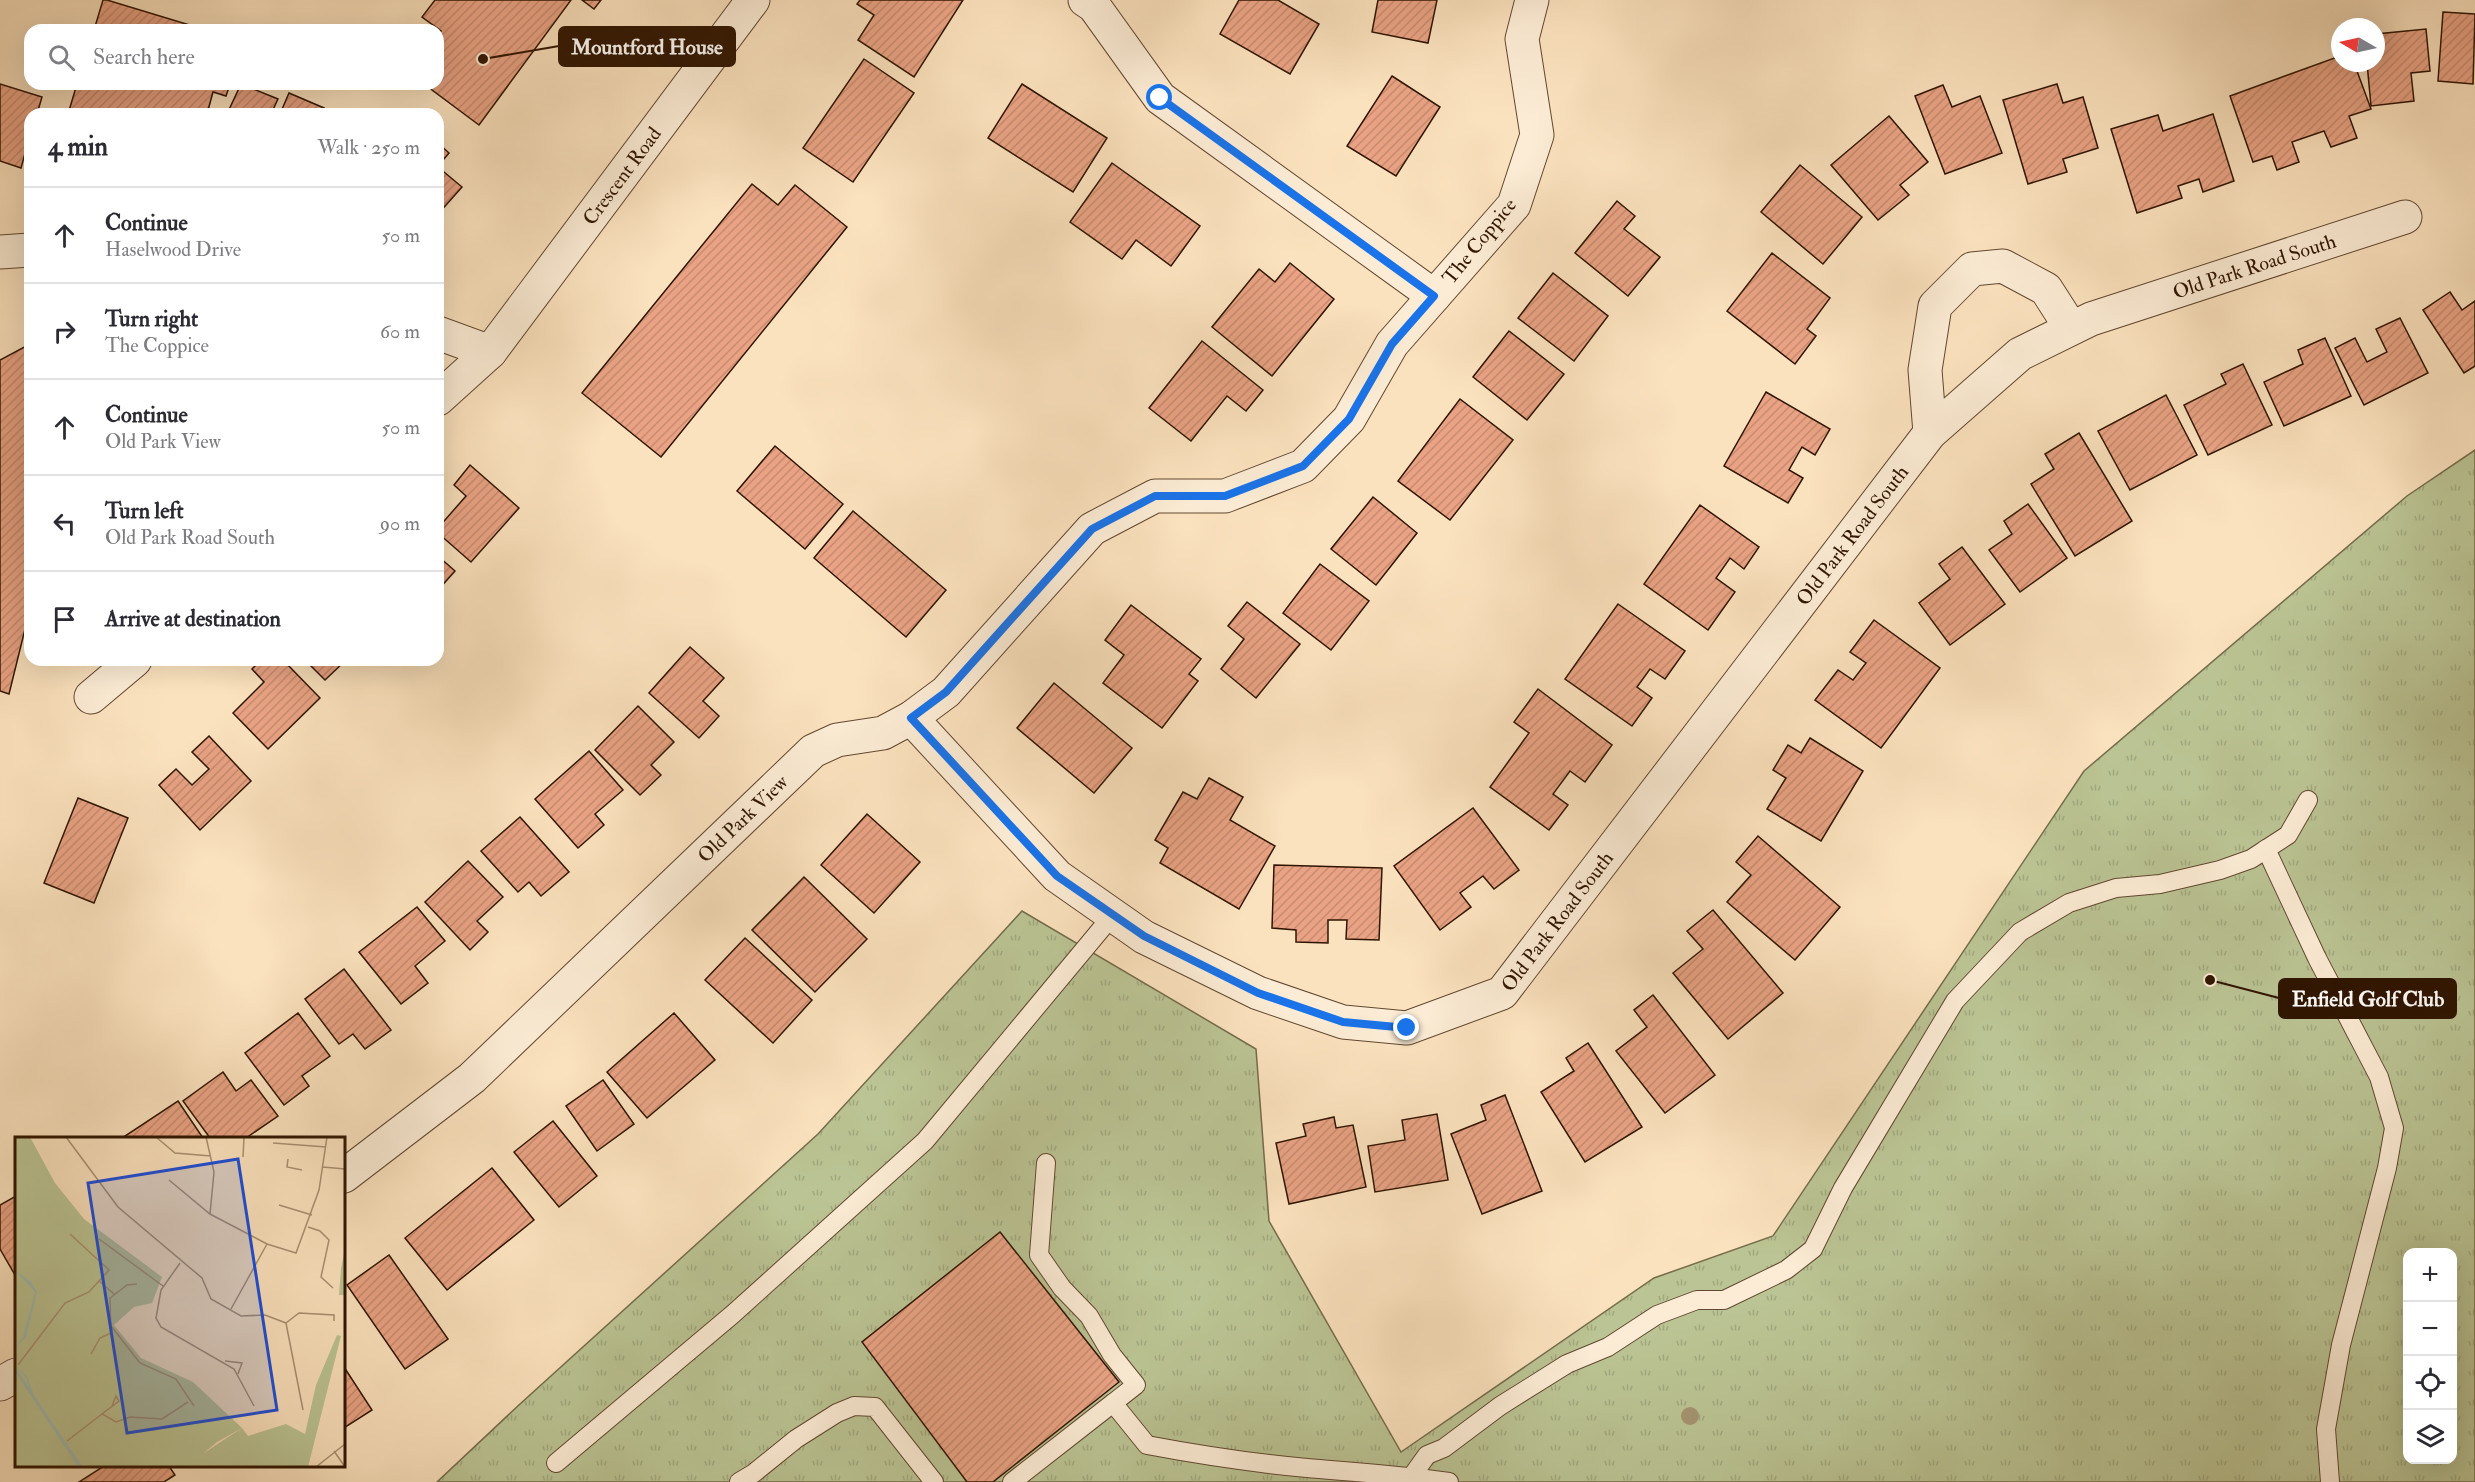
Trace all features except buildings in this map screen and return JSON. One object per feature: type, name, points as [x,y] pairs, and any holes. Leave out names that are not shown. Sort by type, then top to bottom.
[{"type":"street","name":"Crescent Road","points":[[444,394],[490,352],[753,0]]},
{"type":"street","points":[[1085,0],[1094,6],[1160,98],[1434,296]]},
{"type":"street","name":"The Coppice","points":[[1155,496],[1225,496],[1303,466],[1349,419],[1392,344],[1514,205],[1537,135],[1522,39],[1532,0]]},
{"type":"street","name":"Old Park Road South","points":[[911,718],[1057,876],[1144,936],[1258,993],[1343,1022],[1407,1028],[1502,993],[1930,433],[2020,354],[2091,319],[2405,218]]},
{"type":"street","points":[[0,252],[24,250]]},
{"type":"street","points":[[1930,433],[1925,370],[1935,306],[1972,269],[2003,266],[2046,289],[2071,328]]},
{"type":"street","points":[[444,335],[490,352]]},
{"type":"street","name":"Old Park View","points":[[345,1175],[472,1078],[813,751],[837,740],[883,733],[911,718],[946,692],[1092,529],[1155,496]]},
{"type":"street","points":[[91,697],[128,666]]},
{"type":"street","points":[[0,1384],[15,1376]]},
{"type":"lane","points":[[1412,1476],[1426,1455],[1444,1448],[1500,1406],[1567,1364],[1608,1347],[1657,1315],[1697,1300],[1724,1300],[1786,1270],[1813,1249],[1843,1188],[1955,1001],[2020,932],[2079,900],[2116,888],[2160,884],[2220,870],[2251,858],[2288,835],[2308,800]]},
{"type":"lane","points":[[2266,849],[2317,958],[2379,1077],[2394,1128],[2387,1168],[2341,1345],[2326,1429],[2330,1482]]},
{"type":"lane","points":[[556,1463],[732,1314],[925,1141],[1112,916]]},
{"type":"lane","points":[[1012,1482],[1136,1384],[1112,1355],[1089,1316],[1062,1288],[1040,1255],[1046,1163]]},
{"type":"lane","points":[[1113,1403],[1147,1445],[1204,1456],[1412,1476],[1449,1482]]},
{"type":"lane","points":[[739,1482],[754,1473],[795,1438],[837,1413],[854,1406],[875,1407],[934,1482]]},
{"type":"green space","points":[[2475,450],[2475,1482],[437,1482],[818,1134],[1022,911],[1256,1049],[1269,1221],[1401,1452],[1654,1278],[1773,1236],[2084,771],[2407,496]]},
{"type":"place","name":"Mountford House","points":[[483,59]]},
{"type":"place","name":"Enfield Golf Club","points":[[2210,980]]},
{"type":"route","points":[[1160,98],[1434,296],[1392,344],[1349,419],[1303,466],[1225,496],[1155,496],[1092,529],[946,692],[911,718],[1057,876],[1112,916],[1144,936],[1258,993],[1343,1022],[1407,1028]]}]
